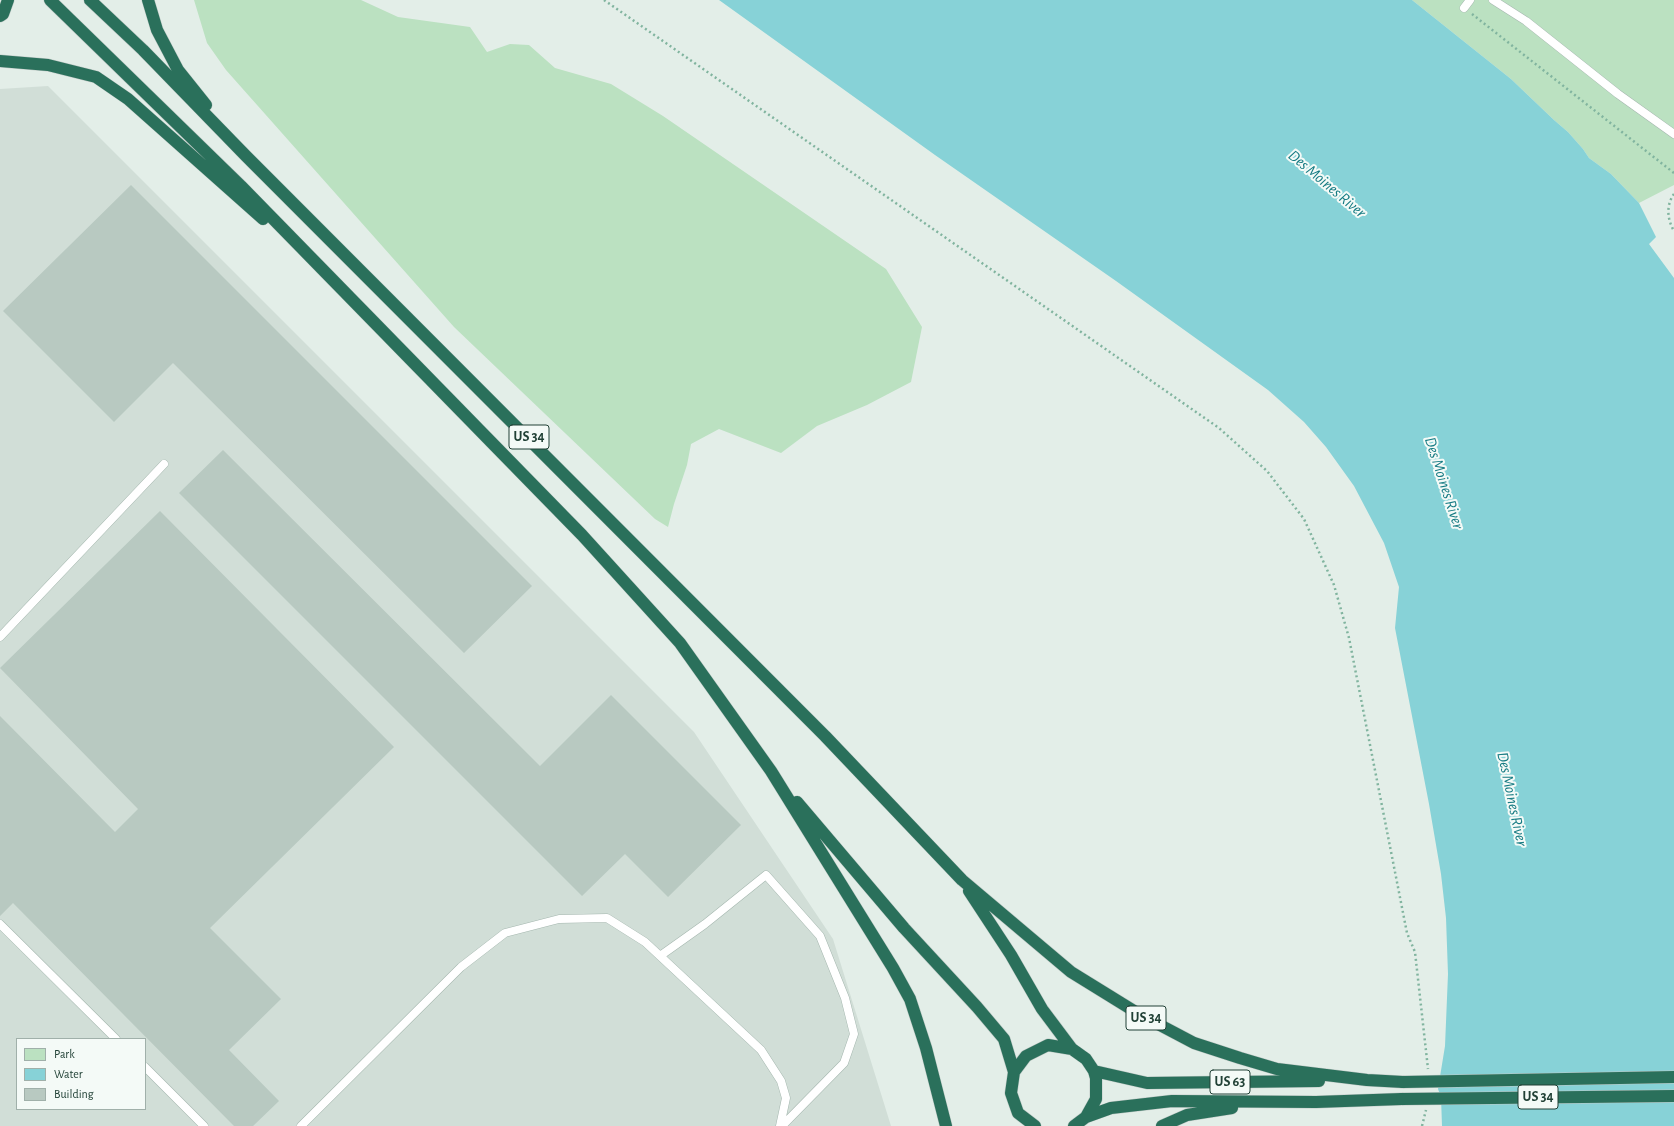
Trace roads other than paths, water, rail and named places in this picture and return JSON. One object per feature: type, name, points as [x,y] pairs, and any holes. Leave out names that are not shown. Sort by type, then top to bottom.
[{"type":"highway","points":[[0,16],[3,14],[8,0]]},
{"type":"highway","name":"US 34","points":[[50,0],[235,181],[339,287],[582,536],[680,643],[771,771],[904,928],[977,1007],[1004,1039],[1014,1072],[1011,1093],[1018,1113],[1036,1126]]},
{"type":"highway","name":"US 34","points":[[90,0],[143,50],[246,156],[825,736],[962,880],[1071,972],[1139,1014],[1194,1043],[1277,1069],[1367,1080],[1403,1082],[1674,1077]]},
{"type":"highway","points":[[148,0],[157,30],[178,70],[246,156]]},
{"type":"highway","points":[[0,61],[48,65],[96,77],[128,99],[339,287]]},
{"type":"highway","points":[[771,771],[893,968],[910,999],[926,1048],[946,1126]]},
{"type":"highway","points":[[962,880],[1011,955],[1042,1009],[1072,1049],[1086,1059],[1094,1071],[1096,1078],[1096,1099],[1086,1117]]},
{"type":"highway","points":[[1014,1072],[1026,1056],[1048,1045],[1072,1049]]},
{"type":"highway","name":"US 63","points":[[1094,1071],[1147,1083],[1367,1080]]},
{"type":"highway","name":"US 34","points":[[1074,1126],[1086,1117],[1111,1108],[1172,1102],[1316,1102],[1402,1099],[1674,1096]]},
{"type":"highway","name":"US 63","points":[[1162,1126],[1187,1115],[1268,1102]]},
{"type":"lane","points":[[1464,8],[1470,0]]},
{"type":"lane","points":[[1494,0],[1526,21],[1618,94],[1674,134]]},
{"type":"lane","points":[[0,637],[164,464]]},
{"type":"lane","points":[[660,956],[705,924],[766,875],[820,936],[845,998],[854,1034],[844,1062],[781,1126]]},
{"type":"lane","points":[[301,1126],[461,967],[505,933],[559,919],[607,918],[645,942],[761,1050],[782,1081],[786,1098],[781,1126]]},
{"type":"lane","points":[[0,924],[115,1038]]},
{"type":"lane","points":[[146,1069],[204,1126]]},
{"type":"water","name":"Des Moines River","points":[[719,0],[1412,0],[1511,79],[1568,132],[1589,158],[1611,174],[1639,203],[1656,237],[1649,244],[1674,278],[1674,1126],[1442,1126],[1441,1097],[1438,1089],[1445,1046],[1448,974],[1446,918],[1441,874],[1395,628],[1399,587],[1384,543],[1354,486],[1326,447],[1304,422],[1268,390],[1116,281],[935,155]]}]
